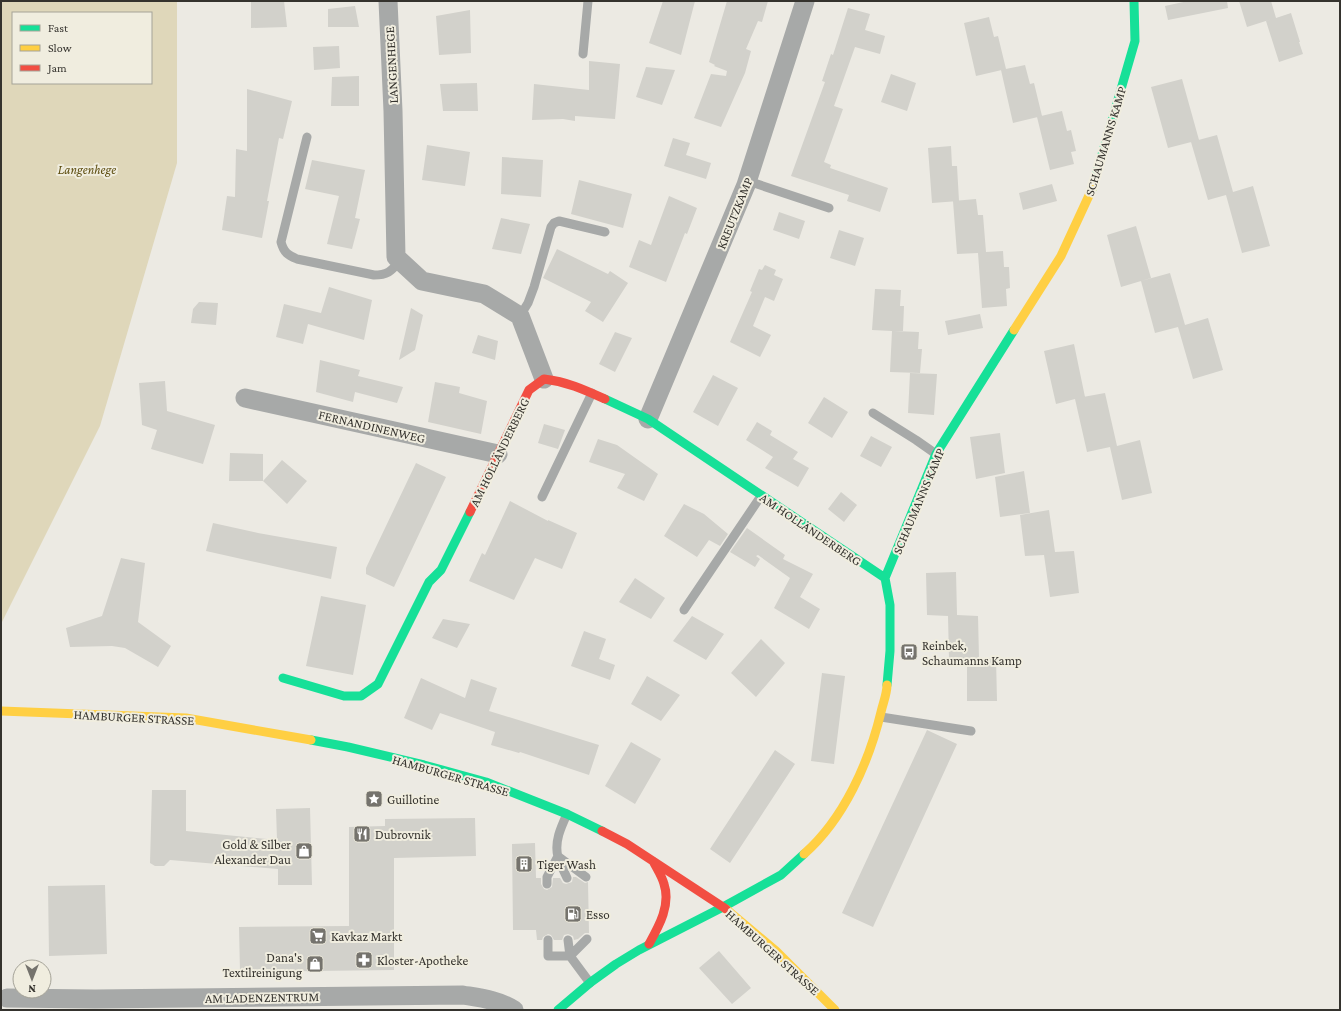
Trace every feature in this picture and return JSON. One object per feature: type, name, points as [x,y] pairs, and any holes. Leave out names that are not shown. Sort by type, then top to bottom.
[{"type":"street","name":"LANGENHEGE","points":[[388,1],[393,111],[396,257],[400,261]]},
{"type":"street","name":"KREUTZKAMP","points":[[648,419],[748,181],[805,1]]},
{"type":"street","name":"SCHAUMANNS KAMP","points":[[885,578],[936,454],[1061,256],[1093,187],[1135,41],[1134,1]]},
{"type":"street","points":[[400,261],[422,281],[484,294],[520,316],[544,379]]},
{"type":"street","name":"AM HOLLÄNDERBERG","points":[[283,678],[344,696],[361,696],[378,684],[429,582],[441,570],[529,390],[544,379],[577,386],[648,419],[885,578]]},
{"type":"street","name":"FERNANDINENWEG","points":[[245,398],[498,454]]},
{"type":"street","points":[[558,1010],[566,1002],[616,964],[649,944],[723,907],[781,874],[809,850],[834,821],[858,780],[875,736],[887,689],[890,651],[890,605],[885,578]]},
{"type":"street","name":"HAMBURGER STRASSE","points":[[1,711],[186,718],[348,747],[424,765],[486,782],[567,814],[627,844],[723,907],[776,952],[835,1010]]},
{"type":"street","points":[[649,944],[661,920],[666,903],[665,888],[653,862]]},
{"type":"street","name":"AM LADENZENTRUM","points":[[7,998],[95,1000],[464,995],[506,1004],[514,1010]]},
{"type":"lane","points":[[582,54],[588,1]]},
{"type":"lane","points":[[307,137],[282,242],[283,250],[297,259],[374,275],[383,275],[390,271],[400,261]]},
{"type":"lane","points":[[748,181],[829,208]]},
{"type":"lane","points":[[520,316],[528,303],[551,227],[554,223],[559,222],[605,232]]},
{"type":"lane","points":[[542,497],[592,393]]},
{"type":"lane","points":[[873,413],[936,454]]},
{"type":"lane","points":[[684,610],[761,496]]},
{"type":"lane","points":[[881,717],[971,731]]},
{"type":"lane","points":[[567,814],[559,831],[558,840],[558,856],[567,878]]},
{"type":"lane","points":[[558,856],[586,877]]},
{"type":"lane","points":[[547,884],[547,877],[558,856]]},
{"type":"lane","points":[[548,940],[548,956],[570,956],[586,939]]},
{"type":"lane","points":[[568,940],[570,956],[590,983]]},
{"type":"green space","name":"Langenhege","points":[[1,1],[177,1],[177,163],[100,426],[1,624]]},
{"type":"building","points":[[251,1],[284,1],[287,27],[251,28]]},
{"type":"building","points":[[663,1],[695,1],[681,55],[649,43]]},
{"type":"building","points":[[727,1],[768,1],[762,22],[758,21],[746,49],[751,51],[745,73],[721,127],[694,118],[711,74],[726,76],[727,71],[714,66],[715,65],[709,62]]},
{"type":"building","points":[[1188,1],[1227,1],[1228,8],[1168,20],[1165,6]]},
{"type":"building","points":[[1239,1],[1271,1],[1276,18],[1291,13],[1303,54],[1279,62],[1266,21],[1272,19],[1247,27]]},
{"type":"building","points":[[355,6],[359,27],[328,27],[328,9]]},
{"type":"building","points":[[848,8],[870,14],[865,30],[885,36],[880,54],[855,47],[834,106],[843,109],[824,162],[831,165],[830,168],[888,188],[880,212],[847,201],[849,195],[791,176],[825,82],[822,81],[831,54],[833,55]]},
{"type":"building","points":[[470,10],[471,53],[439,55],[436,16]]},
{"type":"building","points":[[989,17],[994,37],[998,36],[1006,69],[976,76],[964,23]]},
{"type":"building","points":[[339,46],[340,68],[314,70],[313,47]]},
{"type":"building","points":[[589,61],[620,64],[615,119],[575,116],[575,121],[563,119],[532,120],[534,84],[589,90]]},
{"type":"building","points":[[1025,65],[1030,84],[1034,83],[1042,116],[1013,123],[1001,70]]},
{"type":"building","points":[[646,67],[675,70],[662,105],[636,97]]},
{"type":"building","points":[[891,74],[916,83],[907,111],[881,102]]},
{"type":"building","points":[[359,76],[359,106],[331,106],[332,77]]},
{"type":"building","points":[[1182,79],[1199,140],[1168,148],[1151,87]]},
{"type":"building","points":[[477,83],[478,111],[443,111],[440,84]]},
{"type":"building","points":[[247,89],[292,101],[283,139],[279,138],[267,201],[269,201],[262,238],[222,230],[227,196],[235,197],[236,149],[247,151]]},
{"type":"building","points":[[1062,111],[1067,131],[1071,130],[1076,151],[1071,152],[1074,164],[1050,170],[1037,117]]},
{"type":"building","points":[[1217,135],[1233,192],[1253,186],[1270,246],[1242,253],[1226,195],[1208,200],[1191,142]]},
{"type":"building","points":[[673,138],[690,143],[686,155],[711,163],[706,179],[664,166]]},
{"type":"building","points":[[427,145],[470,152],[465,186],[422,180]]},
{"type":"building","points":[[951,146],[952,166],[957,166],[959,201],[932,203],[928,148]]},
{"type":"building","points":[[502,157],[543,160],[541,197],[501,194]]},
{"type":"building","points":[[312,160],[365,170],[355,218],[360,219],[352,249],[327,244],[339,196],[305,189]]},
{"type":"building","points":[[579,180],[632,194],[623,228],[571,214]]},
{"type":"building","points":[[1052,184],[1057,201],[1023,210],[1019,193]]},
{"type":"building","points":[[669,196],[697,208],[687,234],[685,233],[666,282],[629,267],[639,240],[651,245]]},
{"type":"building","points":[[976,199],[978,215],[983,215],[986,252],[1003,251],[1004,267],[1009,267],[1010,288],[1006,289],[1007,306],[982,308],[978,253],[957,254],[953,201]]},
{"type":"building","points":[[779,212],[805,221],[799,239],[773,230]]},
{"type":"building","points":[[501,218],[530,224],[521,254],[492,249]]},
{"type":"building","points":[[1136,226],[1151,278],[1121,287],[1107,235]]},
{"type":"building","points":[[839,230],[864,238],[855,266],[830,258]]},
{"type":"building","points":[[557,249],[608,274],[610,271],[628,283],[603,322],[585,311],[591,302],[543,278]]},
{"type":"building","points":[[765,265],[776,270],[774,275],[783,279],[774,301],[765,297],[753,326],[771,335],[760,357],[730,342],[752,292],[750,291],[759,269],[762,270]]},
{"type":"building","points":[[1170,273],[1185,325],[1208,318],[1223,370],[1193,379],[1178,327],[1155,333],[1141,281]]},
{"type":"building","points":[[329,287],[372,300],[364,340],[308,324],[303,344],[276,337],[284,304],[321,313]]},
{"type":"building","points":[[875,289],[901,290],[900,306],[904,306],[903,331],[894,331],[919,332],[918,349],[922,349],[920,373],[890,372],[892,331],[872,330]]},
{"type":"building","points":[[199,302],[218,303],[216,325],[191,323],[193,309]]},
{"type":"building","points":[[411,308],[423,315],[415,350],[399,360]]},
{"type":"building","points":[[980,314],[983,328],[948,335],[945,321]]},
{"type":"building","points":[[615,332],[632,338],[615,372],[599,364]]},
{"type":"building","points":[[478,335],[498,341],[495,360],[472,353]]},
{"type":"building","points":[[1074,344],[1085,397],[1105,393],[1117,446],[1140,440],[1152,493],[1122,500],[1110,447],[1087,452],[1075,399],[1056,404],[1044,351]]},
{"type":"building","points":[[320,360],[360,370],[358,376],[403,387],[397,403],[355,392],[353,402],[316,392]]},
{"type":"building","points":[[910,373],[937,374],[934,415],[908,413]]},
{"type":"building","points":[[713,375],[738,388],[718,426],[693,412]]},
{"type":"building","points":[[165,381],[167,411],[215,425],[203,464],[151,449],[157,430],[142,425],[139,383]]},
{"type":"building","points":[[435,382],[460,387],[459,393],[487,401],[481,434],[428,422]]},
{"type":"building","points":[[824,397],[848,412],[832,438],[808,423]]},
{"type":"building","points":[[757,422],[772,431],[770,435],[798,452],[793,459],[809,468],[798,487],[765,468],[773,457],[746,440]]},
{"type":"building","points":[[544,424],[565,430],[558,449],[538,443]]},
{"type":"building","points":[[1000,433],[1005,473],[976,479],[970,437]]},
{"type":"building","points":[[871,436],[892,447],[881,467],[860,456]]},
{"type":"building","points":[[598,439],[617,445],[658,474],[644,501],[617,488],[625,474],[589,462]]},
{"type":"building","points":[[230,453],[263,454],[263,481],[229,481]]},
{"type":"building","points":[[282,460],[307,481],[287,504],[263,481]]},
{"type":"building","points":[[416,463],[446,477],[394,587],[366,574],[366,568]]},
{"type":"building","points":[[1024,471],[1030,513],[1000,517],[995,477]]},
{"type":"building","points":[[841,492],[857,505],[844,522],[828,509]]},
{"type":"building","points":[[510,501],[548,521],[577,533],[562,569],[535,558],[514,600],[469,581],[482,553],[485,555]]},
{"type":"building","points":[[684,504],[704,514],[728,534],[720,546],[709,540],[697,557],[664,536]]},
{"type":"building","points":[[1049,510],[1055,552],[1074,551],[1079,593],[1050,597],[1044,555],[1025,556],[1020,515]]},
{"type":"building","points":[[213,523],[258,533],[337,547],[331,579],[206,551]]},
{"type":"building","points":[[747,528],[785,555],[783,559],[813,574],[800,597],[820,609],[809,629],[774,608],[790,578],[758,555],[756,556],[760,559],[755,567],[730,552]]},
{"type":"building","points":[[121,558],[145,563],[138,622],[171,646],[158,667],[125,648],[112,646],[70,647],[66,628],[102,616]]},
{"type":"building","points":[[956,572],[957,615],[978,616],[979,658],[996,658],[997,701],[967,701],[967,659],[949,659],[948,616],[927,615],[926,573]]},
{"type":"building","points":[[635,578],[665,598],[651,619],[619,602]]},
{"type":"building","points":[[321,596],[366,605],[353,675],[306,666]]},
{"type":"building","points":[[692,616],[724,634],[706,660],[673,641]]},
{"type":"building","points":[[443,619],[470,624],[457,648],[432,638]]},
{"type":"building","points":[[584,631],[606,639],[599,659],[615,665],[610,680],[571,666]]},
{"type":"building","points":[[761,639],[785,663],[756,697],[731,673]]},
{"type":"building","points":[[822,673],[845,676],[834,764],[811,761]]},
{"type":"building","points":[[647,676],[680,695],[661,721],[631,704]]},
{"type":"building","points":[[421,678],[465,698],[471,679],[497,688],[489,711],[599,745],[589,775],[520,752],[519,753],[491,745],[495,732],[440,713],[432,730],[404,718]]},
{"type":"building","points":[[927,730],[957,744],[873,927],[842,913]]},
{"type":"building","points":[[631,742],[661,759],[635,804],[605,786]]},
{"type":"building","points":[[775,750],[795,764],[730,863],[710,849]]},
{"type":"building","points":[[152,790],[186,790],[186,831],[277,840],[276,809],[310,808],[312,885],[278,885],[278,869],[170,860],[164,866],[155,866],[150,863]]},
{"type":"building","points":[[475,818],[476,856],[394,858],[394,970],[240,972],[239,927],[349,926],[349,827],[385,826],[385,819]]},
{"type":"building","points":[[535,843],[536,878],[541,878],[541,884],[544,889],[547,890],[552,887],[553,878],[560,878],[563,883],[566,884],[572,882],[573,877],[576,877],[585,883],[588,882],[589,933],[585,933],[578,939],[574,940],[573,936],[568,934],[564,935],[562,940],[554,940],[551,935],[548,934],[543,937],[542,940],[537,940],[536,930],[513,930],[512,844]]},
{"type":"building","points":[[105,885],[107,954],[49,956],[48,886]]},
{"type":"building","points":[[719,951],[751,988],[732,1004],[699,968]]},
{"type":"traffic: fast","points":[[1092,189],[1135,41],[1134,1]]},
{"type":"traffic: fast","points":[[887,685],[890,651],[890,605],[885,578],[936,454],[1014,330]]},
{"type":"traffic: fast","points":[[605,399],[648,419],[885,578]]},
{"type":"traffic: fast","points":[[283,678],[344,696],[361,696],[378,684],[429,582],[441,570],[470,512]]},
{"type":"traffic: fast","points":[[311,740],[424,765],[486,782],[567,814],[602,831]]},
{"type":"traffic: fast","points":[[558,1010],[591,982],[616,964],[639,950],[723,907],[781,875],[804,854]]},
{"type":"traffic: slow","points":[[1014,330],[1061,256],[1092,189]]},
{"type":"traffic: slow","points":[[804,854],[831,824],[853,789],[870,750],[886,695],[887,685]]},
{"type":"traffic: slow","points":[[1,711],[186,718],[311,740]]},
{"type":"traffic: slow","points":[[726,909],[776,951],[835,1010]]},
{"type":"traffic: jam","points":[[470,512],[529,390],[544,379],[553,380],[582,389],[605,399]]},
{"type":"traffic: jam","points":[[602,831],[627,844],[726,909]]},
{"type":"traffic: jam","points":[[649,944],[663,915],[666,900],[666,892],[663,881],[653,861]]},
{"type":"place","name":"Reinbek, Schaumanns Kamp","points":[[909,652]]},
{"type":"place","name":"Guillotine","points":[[374,799]]},
{"type":"place","name":"Dubrovnik","points":[[362,834]]},
{"type":"place","name":"Gold & Silber Alexander Dau","points":[[304,851]]},
{"type":"place","name":"Tiger Wash","points":[[524,864]]},
{"type":"place","name":"Esso","points":[[573,914]]},
{"type":"place","name":"Kavkaz Markt","points":[[318,936]]},
{"type":"place","name":"Kloster-Apotheke","points":[[364,960]]},
{"type":"place","name":"Dana's Textilreinigung","points":[[315,964]]}]
